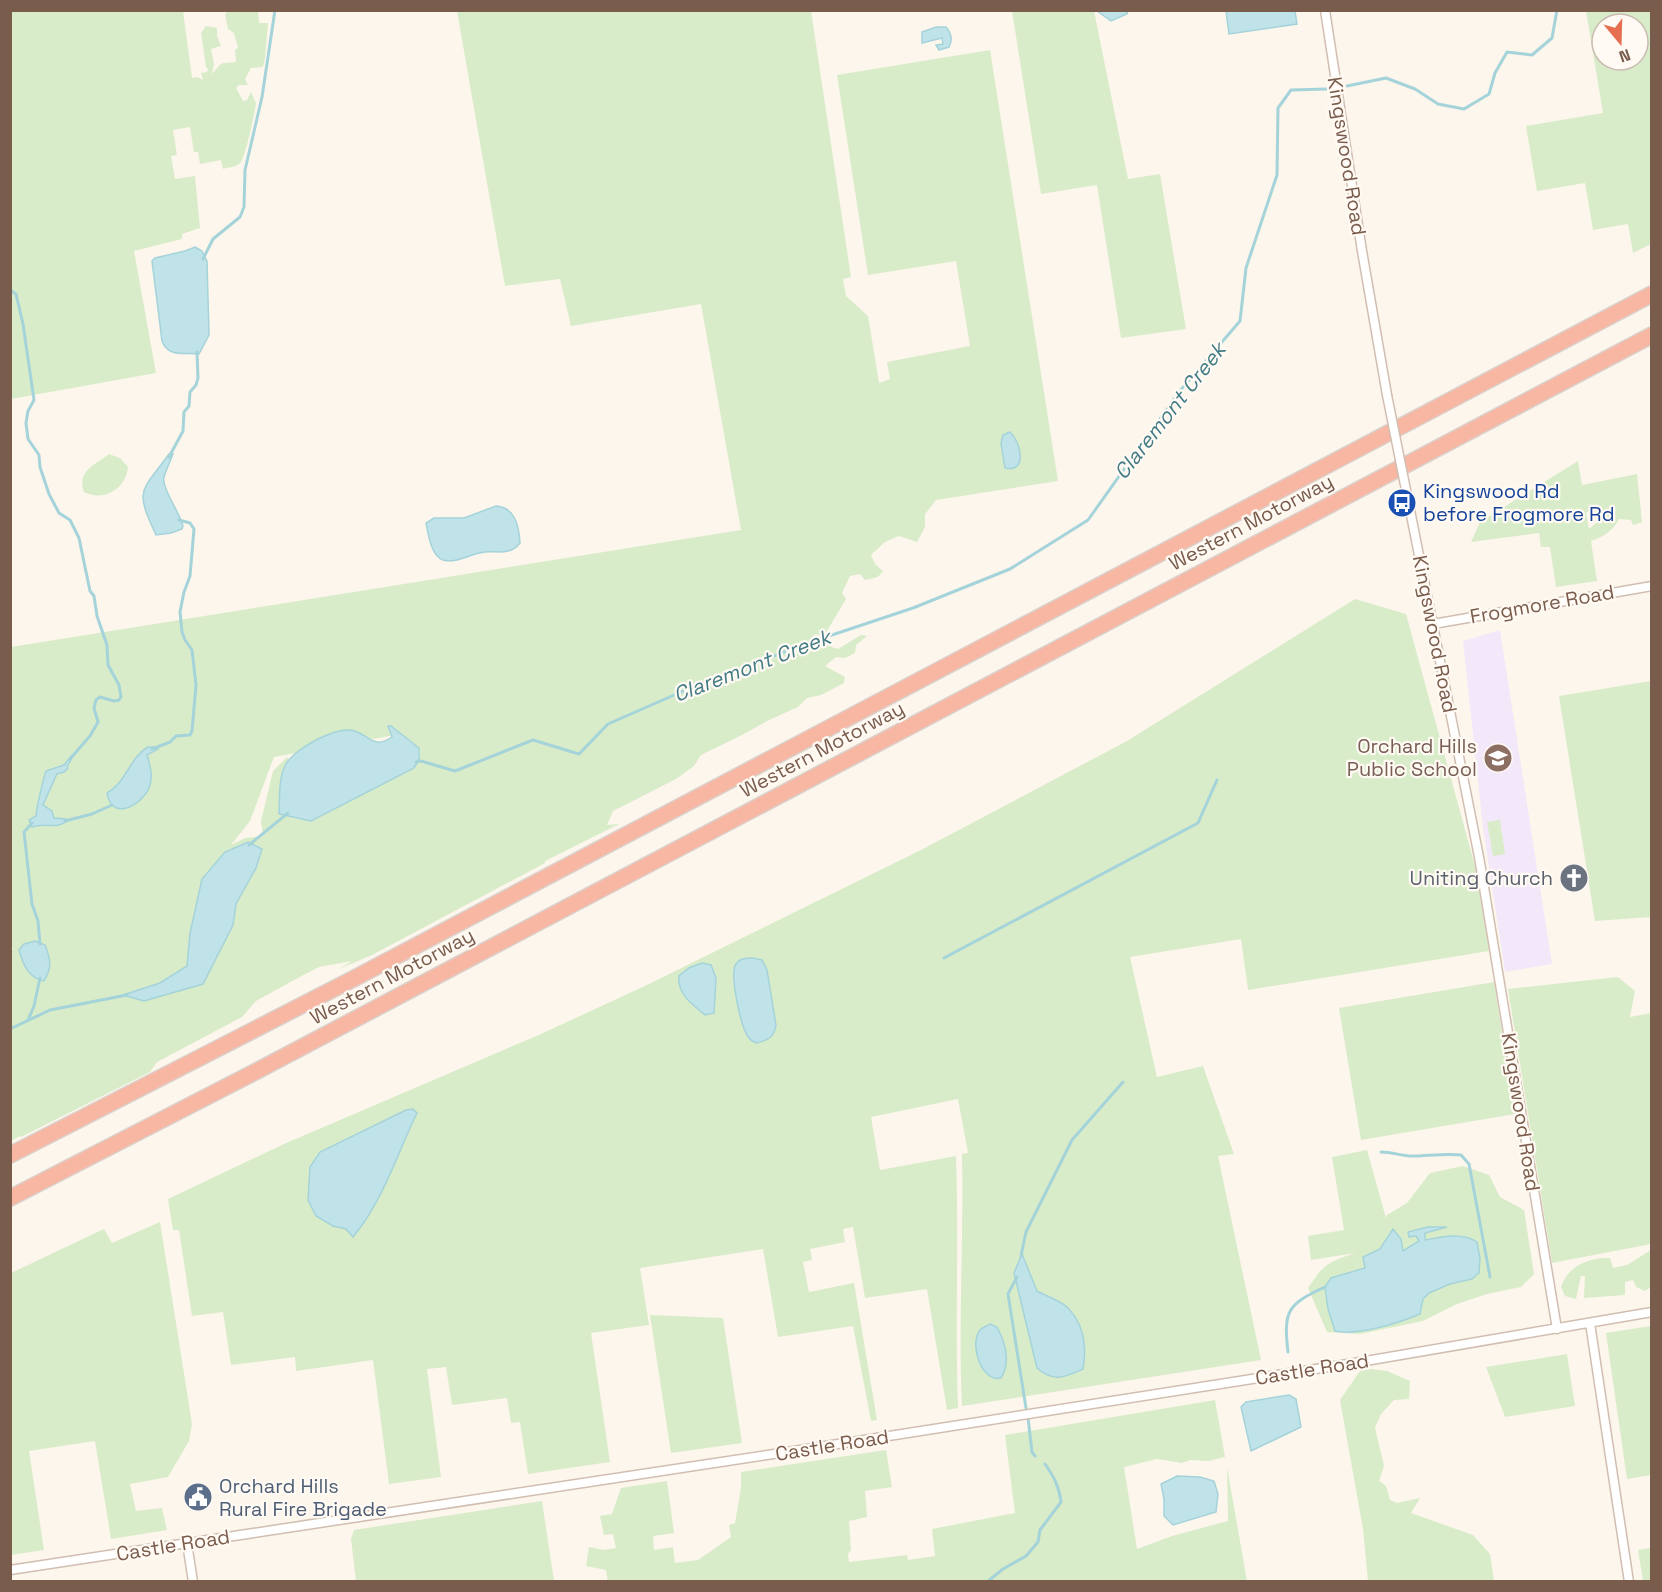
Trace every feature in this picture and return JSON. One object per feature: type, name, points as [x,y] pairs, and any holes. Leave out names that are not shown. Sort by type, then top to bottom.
[{"type":"highway","name":"Western Motorway","points":[[10,1155],[305,1004],[1652,294]]},
{"type":"highway","name":"Western Motorway","points":[[10,1198],[251,1074],[1652,335]]},
{"type":"street","name":"Kingswood Road","points":[[1325,10],[1387,395],[1479,858],[1557,1329]]},
{"type":"street","name":"Frogmore Road","points":[[1433,624],[1652,586]]},
{"type":"street","name":"Castle Road","points":[[10,1570],[1354,1363],[1652,1312]]},
{"type":"street","points":[[1590,1323],[1629,1581]]},
{"type":"street","points":[[187,1543],[193,1581]]},
{"type":"shaded area","name":"Orchard Hills Public School","points":[[1500,630],[1552,964],[1505,972],[1483,828],[1463,641]]},
{"type":"green space","points":[[10,11],[183,11],[192,78],[198,77],[203,80],[201,73],[207,72],[208,69],[201,33],[206,26],[217,28],[221,46],[211,49],[214,64],[212,74],[221,64],[236,62],[235,50],[238,48],[234,33],[228,29],[225,14],[228,11],[258,11],[259,23],[268,23],[263,67],[251,68],[245,79],[248,85],[239,85],[236,88],[243,101],[247,100],[251,92],[256,103],[243,159],[235,166],[223,169],[221,160],[200,164],[198,152],[194,152],[190,127],[173,130],[177,155],[171,156],[175,179],[195,176],[200,228],[182,234],[182,239],[134,251],[156,373],[11,399]]},
{"type":"green space","points":[[457,11],[811,11],[851,277],[843,279],[846,296],[868,316],[879,383],[890,379],[887,362],[970,346],[956,261],[868,275],[837,75],[990,50],[1058,481],[936,500],[925,514],[925,527],[917,542],[899,536],[885,542],[871,555],[875,564],[883,571],[878,577],[865,580],[860,574],[850,576],[842,593],[846,599],[824,636],[814,634],[816,651],[826,645],[838,649],[861,635],[867,636],[856,645],[855,653],[845,658],[836,657],[825,666],[845,677],[844,683],[821,695],[807,698],[798,707],[701,755],[694,766],[676,779],[613,811],[607,825],[619,824],[545,861],[372,955],[339,969],[352,961],[319,967],[294,980],[256,1001],[242,1017],[157,1062],[150,1072],[11,1141],[11,949],[14,950],[10,945],[11,647],[741,530],[701,304],[571,326],[560,279],[505,286]],"holes":[[[401,734],[290,797],[296,768],[287,757],[273,771],[261,821],[263,836],[245,838],[231,845],[250,821],[274,757]]]},
{"type":"green space","points":[[1012,11],[1094,11],[1128,179],[1160,174],[1186,329],[1121,338],[1097,185],[1041,194]]},
{"type":"green space","points":[[1586,11],[1651,11],[1651,244],[1633,253],[1628,224],[1593,230],[1585,183],[1537,191],[1526,126],[1603,113],[1596,72],[1650,72],[1650,12],[1590,12],[1590,35]]},
{"type":"green space","points":[[109,454],[120,458],[128,467],[123,482],[106,494],[92,495],[84,492],[82,485],[85,473]]},
{"type":"green space","points":[[1578,461],[1582,485],[1637,474],[1642,522],[1633,525],[1631,520],[1619,519],[1607,533],[1591,541],[1597,581],[1556,587],[1550,547],[1541,547],[1539,533],[1471,542],[1480,522]],"holes":[[[1586,512],[1603,513],[1596,523],[1589,529]]]},
{"type":"green space","points":[[1355,599],[1406,614],[1475,866],[1489,951],[1248,990],[1241,939],[1130,957],[1157,1077],[1203,1066],[1234,1154],[1218,1156],[1261,1360],[962,1406],[962,1154],[968,1153],[958,1099],[871,1117],[880,1170],[956,1156],[958,1408],[947,1410],[927,1289],[865,1298],[853,1227],[843,1229],[845,1242],[810,1249],[812,1260],[803,1262],[809,1292],[854,1283],[877,1420],[871,1421],[853,1326],[778,1337],[763,1249],[640,1268],[649,1325],[591,1333],[610,1462],[528,1474],[520,1422],[511,1423],[507,1398],[452,1405],[446,1367],[427,1369],[441,1477],[389,1484],[373,1360],[296,1371],[295,1357],[231,1365],[223,1312],[192,1316],[179,1230],[173,1230],[168,1199],[284,1144],[541,1034],[649,984],[921,850],[1127,741]],"holes":[[[413,1109],[417,1113],[381,1193],[353,1236],[309,1184],[310,1167],[320,1152],[406,1110]]]},
{"type":"green space","points":[[1651,681],[1651,917],[1595,921],[1559,696]]},
{"type":"green space","points":[[1500,820],[1505,854],[1493,856],[1487,822]]},
{"type":"green space","points":[[1618,977],[1635,991],[1630,1017],[1651,1013],[1651,1244],[1552,1263],[1508,989]]},
{"type":"green space","points":[[1494,982],[1515,1114],[1361,1140],[1339,1008]]},
{"type":"green space","points":[[1367,1150],[1386,1218],[1387,1215],[1407,1203],[1430,1173],[1463,1166],[1489,1175],[1500,1197],[1524,1210],[1534,1274],[1521,1287],[1487,1294],[1457,1304],[1423,1321],[1360,1334],[1327,1332],[1308,1288],[1327,1265],[1355,1253],[1311,1260],[1308,1236],[1344,1230],[1332,1157]]},
{"type":"green space","points":[[160,1222],[192,1424],[189,1441],[168,1477],[130,1484],[136,1511],[162,1508],[167,1530],[111,1539],[95,1441],[29,1451],[44,1550],[11,1555],[11,1273],[104,1229],[112,1243]]},
{"type":"green space","points":[[1651,1250],[1651,1287],[1645,1291],[1636,1287],[1633,1280],[1625,1282],[1625,1295],[1584,1298],[1585,1276],[1581,1276],[1576,1299],[1565,1296],[1561,1287],[1564,1280],[1580,1264],[1594,1259],[1610,1258],[1613,1268],[1627,1265]]},
{"type":"green space","points":[[650,1315],[723,1318],[742,1443],[671,1453]]},
{"type":"green space","points":[[1651,1326],[1651,1475],[1627,1479],[1606,1333]]},
{"type":"green space","points":[[1567,1354],[1575,1406],[1505,1417],[1486,1367]]},
{"type":"green space","points":[[1362,1368],[1387,1371],[1410,1381],[1409,1399],[1394,1400],[1381,1414],[1375,1428],[1384,1466],[1379,1481],[1386,1486],[1390,1500],[1397,1503],[1420,1498],[1411,1513],[1473,1535],[1490,1554],[1494,1581],[1368,1581],[1363,1529],[1340,1400]]},
{"type":"green space","points":[[1215,1400],[1225,1457],[1209,1461],[1190,1460],[1182,1463],[1157,1459],[1124,1467],[1137,1549],[1172,1536],[1228,1521],[1227,1467],[1247,1581],[608,1582],[606,1570],[586,1566],[589,1547],[604,1550],[616,1548],[613,1534],[604,1535],[600,1516],[612,1514],[621,1488],[667,1481],[674,1533],[653,1536],[654,1550],[673,1547],[675,1563],[698,1560],[731,1537],[729,1525],[735,1523],[741,1488],[741,1472],[886,1450],[892,1487],[865,1491],[867,1517],[849,1521],[851,1550],[848,1554],[849,1562],[907,1555],[908,1560],[935,1556],[932,1529],[1015,1513],[1005,1435]]},
{"type":"green space","points":[[542,1501],[554,1581],[356,1581],[351,1539],[354,1530]]},
{"type":"green space","points":[[1651,1548],[1651,1581],[1643,1581],[1638,1550]]},
{"type":"water","points":[[1097,11],[1128,11],[1127,14],[1111,21]]},
{"type":"water","points":[[1226,11],[1295,11],[1297,24],[1229,34]]},
{"type":"water","points":[[936,27],[948,29],[951,39],[949,47],[939,50],[936,45],[943,44],[942,38],[922,43],[922,32]]},
{"type":"water","points":[[195,247],[202,251],[207,261],[209,335],[199,354],[178,353],[168,350],[162,341],[152,261],[155,258]]},
{"type":"water","points":[[1010,432],[1017,443],[1020,461],[1017,466],[1005,468],[1001,443],[1003,435]]},
{"type":"water","points":[[169,454],[173,454],[164,481],[183,526],[182,529],[171,533],[156,535],[145,508],[144,492],[152,476]]},
{"type":"water","points":[[496,506],[508,510],[515,518],[520,543],[516,547],[508,551],[480,553],[453,561],[439,558],[431,544],[426,523],[434,518],[464,518]]},
{"type":"water","points":[[388,726],[419,748],[419,760],[414,768],[311,821],[279,814],[283,770],[298,751],[338,731],[355,731],[373,741],[381,742],[392,737]]},
{"type":"water","points":[[148,747],[158,749],[147,755],[151,778],[147,792],[136,804],[121,809],[115,807],[110,802],[107,793],[119,783],[136,757]]},
{"type":"water","points":[[72,755],[68,768],[57,774],[43,805],[52,811],[54,818],[67,821],[55,826],[32,827],[29,820],[36,816],[46,771],[64,765]]},
{"type":"water","points":[[248,842],[262,849],[256,868],[236,904],[233,925],[203,984],[144,1001],[123,995],[160,983],[187,966],[190,933],[202,879],[225,852]]},
{"type":"water","points":[[35,941],[45,945],[50,963],[44,981],[30,974],[19,950],[24,944]]},
{"type":"water","points":[[744,959],[762,960],[767,970],[776,1025],[770,1038],[757,1043],[752,1041],[746,1033],[737,1001],[734,978],[736,964]]},
{"type":"water","points":[[702,963],[711,965],[716,978],[714,1013],[705,1015],[686,998],[679,982],[679,976],[689,968]]},
{"type":"water","points":[[413,1109],[417,1113],[389,1177],[364,1223],[353,1237],[346,1229],[333,1226],[316,1216],[308,1200],[310,1167],[320,1152],[406,1110]]},
{"type":"water","points":[[1428,1227],[1447,1227],[1425,1233],[1425,1240],[1458,1236],[1477,1242],[1480,1258],[1479,1273],[1472,1279],[1450,1284],[1429,1293],[1423,1299],[1420,1314],[1390,1325],[1366,1330],[1335,1331],[1328,1309],[1325,1287],[1331,1278],[1365,1268],[1363,1257],[1380,1249],[1393,1229],[1401,1239],[1403,1251],[1419,1241],[1416,1236],[1409,1237],[1408,1232]]},
{"type":"water","points":[[1022,1254],[1037,1291],[1067,1307],[1081,1328],[1085,1352],[1083,1369],[1065,1376],[1054,1377],[1037,1368],[1014,1273]]},
{"type":"water","points":[[990,1324],[997,1327],[1004,1346],[1006,1365],[1001,1378],[994,1378],[982,1368],[976,1352],[977,1335],[981,1329]]},
{"type":"water","points":[[1289,1395],[1296,1399],[1301,1427],[1251,1451],[1241,1407],[1246,1402]]},
{"type":"water","points":[[1177,1476],[1200,1477],[1214,1481],[1218,1494],[1216,1512],[1173,1525],[1164,1516],[1161,1484]]},
{"type":"waterway","points":[[203,259],[213,239],[240,217],[244,207],[245,170],[262,97],[275,10]]},
{"type":"waterway","name":"Claremont Creek","points":[[1347,86],[1386,78],[1415,89],[1438,104],[1464,109],[1489,94],[1495,73],[1507,52],[1532,55],[1552,38],[1557,10]]},
{"type":"waterway","name":"Claremont Creek","points":[[416,762],[421,761],[455,771],[533,740],[579,754],[608,724],[681,692],[802,645],[913,608],[1010,569],[1088,520],[1179,392],[1240,321],[1246,268],[1277,175],[1278,108],[1291,90],[1327,89]]},
{"type":"waterway","points":[[10,290],[16,294],[23,324],[34,400],[28,411],[26,423],[28,439],[39,455],[40,467],[49,494],[59,513],[70,520],[79,538],[90,591],[94,596],[97,616],[107,645],[108,665],[119,685],[121,697],[114,701],[100,697],[96,700],[94,708],[98,722],[90,736],[70,759]]},
{"type":"waterway","points":[[169,457],[183,431],[184,412],[189,406],[190,392],[198,378],[197,352]]},
{"type":"waterway","points":[[152,749],[170,742],[176,736],[190,735],[192,731],[196,685],[192,650],[182,632],[180,612],[190,576],[194,529],[190,523],[179,520]]},
{"type":"waterway","points":[[944,958],[1198,823],[1217,780]]},
{"type":"waterway","points":[[65,821],[92,814],[112,805]]},
{"type":"waterway","name":"Claremont Creek","points":[[249,845],[288,813]]},
{"type":"waterway","points":[[32,823],[24,832],[32,904],[38,921],[40,944]]},
{"type":"waterway","points":[[28,1020],[34,1006],[40,978]]},
{"type":"waterway","name":"Claremont Creek","points":[[10,1029],[50,1010],[127,995]]},
{"type":"waterway","points":[[1021,1256],[1026,1232],[1072,1140],[1123,1082]]},
{"type":"waterway","points":[[1381,1152],[1411,1156],[1461,1155],[1469,1164],[1490,1277]]},
{"type":"waterway","points":[[1017,1277],[1008,1294],[1026,1408]]},
{"type":"waterway","points":[[1288,1352],[1286,1327],[1291,1310],[1303,1298],[1325,1287]]},
{"type":"waterway","points":[[1028,1418],[1032,1452],[1035,1456]]},
{"type":"waterway","points":[[987,1582],[1003,1569],[1026,1556],[1038,1542],[1040,1530],[1061,1502],[1056,1482],[1045,1464]]},
{"type":"place","name":"Kingswood Rd before Frogmore Rd","points":[[1402,503]]},
{"type":"place","name":"Orchard Hills Public School","points":[[1498,758]]},
{"type":"place","name":"Uniting Church","points":[[1574,878]]},
{"type":"place","name":"Orchard Hills Rural Fire Brigade","points":[[198,1497]]}]
